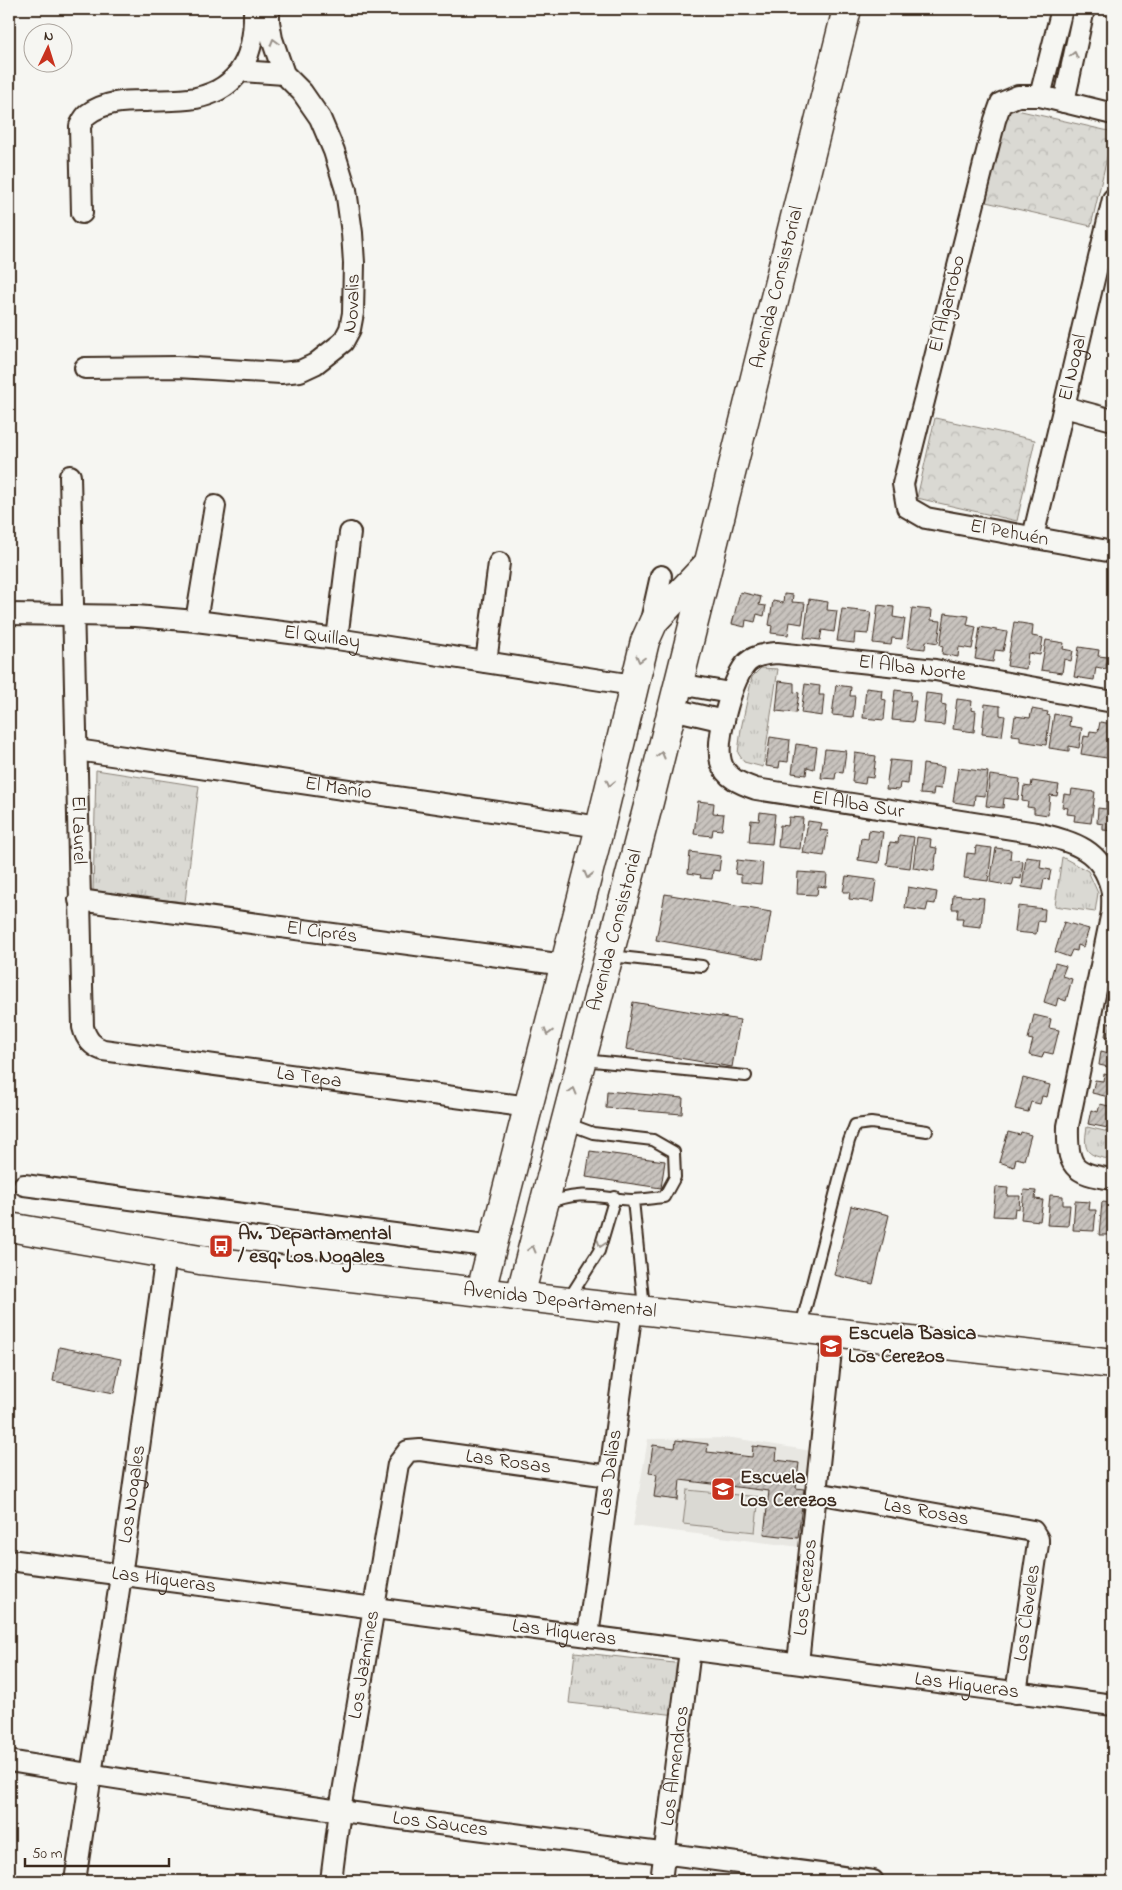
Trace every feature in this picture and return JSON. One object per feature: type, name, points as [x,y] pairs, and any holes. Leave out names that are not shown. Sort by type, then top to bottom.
[{"type":"street","points":[[82,213],[80,126],[87,115],[98,108],[117,102],[195,98],[215,92],[242,71],[251,45],[254,9]]},
{"type":"street","name":"Novalis","points":[[85,368],[177,366],[300,371],[315,364],[343,342],[350,329],[353,313],[354,263],[346,190],[334,151],[320,118],[302,92],[284,74],[272,39],[269,9]]},
{"type":"street","name":"Avenida Consistorial","points":[[520,1296],[676,697],[847,9]]},
{"type":"street","points":[[1062,9],[1040,96],[1113,114]]},
{"type":"street","points":[[1064,102],[1084,9]]},
{"type":"street","points":[[242,71],[284,74]]},
{"type":"street","name":"El Algarrobo","points":[[907,506],[903,484],[992,129],[1002,103],[1018,96],[1040,96]]},
{"type":"street","name":"El Nogal","points":[[1033,537],[1064,408],[1106,262],[1113,199]]},
{"type":"street","points":[[1064,408],[1113,420]]},
{"type":"street","name":"El Laurel","points":[[70,476],[83,1027],[91,1043]]},
{"type":"street","points":[[196,621],[215,506]]},
{"type":"street","name":"El Pehuén","points":[[907,506],[926,518],[1113,552]]},
{"type":"street","points":[[337,639],[350,533]]},
{"type":"street","points":[[486,662],[499,563]]},
{"type":"street","name":"Avenida Consistorial","points":[[648,630],[665,608],[708,564]]},
{"type":"street","name":"Avenida Consistorial","points":[[481,1291],[600,827],[661,576]]},
{"type":"street","points":[[665,608],[681,612],[686,618],[690,636]]},
{"type":"street","name":"El Quillay","points":[[9,614],[136,616],[196,621],[337,639],[633,685]]},
{"type":"street","name":"El Alba Norte","points":[[724,721],[730,693],[746,663],[759,655],[777,653],[935,670],[1113,702]]},
{"type":"street","points":[[676,697],[730,693]]},
{"type":"street","points":[[676,697],[724,721]]},
{"type":"street","name":"El Alba Sur","points":[[724,721],[720,746],[721,762],[728,774],[740,784],[1037,833],[1078,845],[1095,856],[1104,870],[1112,889],[1112,912],[1068,1126],[1068,1150],[1072,1161],[1082,1171],[1113,1179]]},
{"type":"street","name":"El Mañío","points":[[77,750],[600,827]]},
{"type":"street","points":[[600,827],[622,823],[633,818],[649,802]]},
{"type":"street","name":"El Ciprés","points":[[79,900],[565,965]]},
{"type":"street","name":"La Tepa","points":[[91,1043],[104,1050],[529,1107]]},
{"type":"street","points":[[24,1184],[493,1247]]},
{"type":"street","points":[[505,1199],[510,1206],[527,1212],[543,1206]]},
{"type":"street","name":"Avenida Departamental","points":[[9,1227],[166,1255],[1113,1364]]},
{"type":"street","name":"Los Nogales","points":[[75,1881],[121,1576],[166,1255]]},
{"type":"street","name":"Las Dalias","points":[[588,1636],[609,1476],[638,1310]]},
{"type":"street","name":"Los Cerezos","points":[[798,1664],[833,1332]]},
{"type":"street","name":"Las Rosas","points":[[408,1452],[420,1450],[609,1476]]},
{"type":"street","name":"Los Jazmines","points":[[331,1881],[340,1810],[398,1464],[408,1452]]},
{"type":"street","name":"Las Rosas","points":[[816,1493],[1029,1529],[1036,1534]]},
{"type":"street","name":"Los Claveles","points":[[1016,1693],[1038,1544],[1036,1534]]},
{"type":"street","name":"Las Higueras","points":[[13,1559],[121,1576],[1113,1705]]},
{"type":"street","name":"Los Almendros","points":[[660,1881],[690,1650]]},
{"type":"street","name":"Los Sauces","points":[[9,1761],[340,1810],[873,1881]]},
{"type":"lane","points":[[609,955],[702,966]]},
{"type":"lane","points":[[582,1060],[746,1076]]},
{"type":"lane","points":[[543,1206],[562,1198],[587,1195],[633,1200],[664,1197],[675,1177],[674,1152],[653,1140],[593,1133],[565,1122]]},
{"type":"lane","points":[[801,1328],[849,1141],[856,1125],[870,1123],[927,1131]]},
{"type":"lane","points":[[568,1302],[600,1251],[615,1198]]},
{"type":"lane","points":[[633,1200],[638,1310]]},
{"type":"shaded area","name":"Escuela Los Cerezos","points":[[733,1438],[812,1451],[800,1547],[633,1526],[648,1439]]},
{"type":"green space","points":[[1008,108],[1113,132],[1091,226],[986,202]]},
{"type":"green space","points":[[935,418],[1035,440],[1017,521],[917,498]]},
{"type":"green space","points":[[761,668],[778,669],[763,767],[744,762],[738,753],[752,677]]},
{"type":"green space","points":[[96,770],[199,786],[185,902],[93,893]]},
{"type":"green space","points":[[1062,857],[1088,871],[1098,893],[1095,912],[1055,906]]},
{"type":"green space","points":[[1087,1127],[1113,1133],[1113,1160],[1098,1157],[1089,1152],[1086,1143]]},
{"type":"green space","points":[[687,1490],[759,1497],[755,1532],[683,1524]]},
{"type":"green space","points":[[575,1652],[683,1664],[677,1715],[569,1703]]},
{"type":"building","points":[[740,592],[761,597],[759,605],[766,606],[764,616],[757,614],[755,622],[746,620],[745,627],[732,624]]},
{"type":"building","points":[[784,594],[793,595],[792,602],[805,603],[802,624],[790,622],[788,635],[771,633],[772,626],[769,625],[773,601],[783,603]]},
{"type":"building","points":[[809,599],[828,602],[827,610],[837,611],[834,632],[822,630],[820,640],[804,638]]},
{"type":"building","points":[[878,605],[894,607],[893,617],[905,619],[902,639],[892,638],[891,645],[873,643]]},
{"type":"building","points":[[912,608],[932,610],[931,620],[941,621],[938,643],[926,641],[925,649],[907,647]]},
{"type":"building","points":[[842,609],[871,612],[868,634],[855,633],[854,643],[837,641]]},
{"type":"building","points":[[945,613],[969,616],[967,625],[976,627],[972,649],[959,647],[958,657],[942,654],[943,646],[940,645]]},
{"type":"building","points":[[1014,622],[1033,625],[1032,636],[1043,638],[1040,655],[1028,653],[1026,669],[1007,666]]},
{"type":"building","points":[[980,627],[1007,632],[1003,651],[995,650],[993,662],[975,659]]},
{"type":"building","points":[[1046,640],[1064,643],[1063,649],[1073,651],[1071,661],[1064,659],[1062,673],[1041,670]]},
{"type":"building","points":[[1079,647],[1099,650],[1098,656],[1108,657],[1106,669],[1096,667],[1094,680],[1074,677]]},
{"type":"building","points":[[779,681],[794,683],[794,692],[799,693],[796,713],[776,711]]},
{"type":"building","points":[[805,684],[820,686],[819,695],[824,695],[822,716],[801,713]]},
{"type":"building","points":[[836,685],[851,687],[850,696],[855,696],[853,717],[832,715]]},
{"type":"building","points":[[866,688],[882,690],[881,699],[886,700],[884,720],[863,718]]},
{"type":"building","points":[[895,690],[911,692],[910,701],[916,701],[913,722],[892,720]]},
{"type":"building","points":[[926,693],[942,695],[941,704],[946,705],[944,725],[923,723]]},
{"type":"building","points":[[957,699],[972,701],[971,710],[976,711],[974,732],[953,729]]},
{"type":"building","points":[[985,704],[1000,706],[1000,715],[1005,716],[1002,736],[982,734]]},
{"type":"building","points":[[1032,709],[1048,712],[1047,715],[1050,716],[1046,745],[1020,741],[1020,736],[1012,735],[1015,716],[1030,718]]},
{"type":"building","points":[[1054,714],[1070,717],[1069,726],[1082,728],[1079,748],[1069,746],[1069,751],[1049,748]]},
{"type":"building","points":[[1100,722],[1113,724],[1113,759],[1081,754],[1084,736],[1089,737],[1090,731],[1098,732]]},
{"type":"building","points":[[770,737],[790,740],[788,762],[780,761],[779,768],[766,766]]},
{"type":"building","points":[[796,744],[817,747],[814,769],[807,767],[806,775],[792,773]]},
{"type":"building","points":[[825,749],[846,751],[843,773],[836,772],[835,779],[821,778]]},
{"type":"building","points":[[855,753],[876,756],[873,778],[866,777],[865,784],[852,782]]},
{"type":"building","points":[[890,760],[910,762],[908,784],[900,783],[899,790],[886,789]]},
{"type":"building","points":[[923,764],[944,767],[941,789],[934,788],[933,795],[920,794]]},
{"type":"building","points":[[958,768],[988,772],[985,796],[975,795],[974,805],[953,802]]},
{"type":"building","points":[[990,775],[1020,779],[1018,800],[1004,798],[1003,808],[986,806]]},
{"type":"building","points":[[1032,781],[1059,785],[1057,796],[1050,795],[1048,815],[1034,813],[1034,808],[1027,807],[1028,802],[1022,801],[1024,786],[1031,787]]},
{"type":"building","points":[[1072,789],[1095,792],[1091,823],[1074,821],[1075,815],[1067,814],[1068,808],[1062,807],[1064,794],[1071,795]]},
{"type":"building","points":[[698,801],[714,803],[713,813],[724,814],[722,830],[713,829],[712,836],[694,834]]},
{"type":"building","points":[[1106,802],[1113,803],[1113,831],[1103,830],[1103,824],[1097,823],[1098,808],[1106,809]]},
{"type":"building","points":[[760,812],[775,814],[772,844],[749,842],[751,820],[759,821]]},
{"type":"building","points":[[789,817],[803,818],[800,849],[778,847],[780,825],[788,826]]},
{"type":"building","points":[[808,821],[822,823],[820,830],[828,831],[824,856],[803,853]]},
{"type":"building","points":[[869,830],[883,832],[879,863],[858,860],[861,838],[868,839]]},
{"type":"building","points":[[899,835],[914,837],[910,868],[887,865],[890,842],[898,843]]},
{"type":"building","points":[[917,837],[931,839],[930,847],[937,848],[934,871],[913,868]]},
{"type":"building","points":[[976,846],[992,848],[988,881],[964,878],[967,853],[975,854]]},
{"type":"building","points":[[996,848],[1011,850],[1010,859],[1023,861],[1021,879],[1014,878],[1012,886],[990,882]]},
{"type":"building","points":[[690,852],[721,856],[719,871],[713,870],[712,879],[700,878],[701,875],[688,873]]},
{"type":"building","points":[[1026,857],[1041,859],[1040,868],[1051,870],[1049,880],[1044,879],[1042,890],[1022,887]]},
{"type":"building","points":[[737,860],[763,863],[761,884],[741,882],[741,875],[735,874]]},
{"type":"building","points":[[798,872],[827,874],[826,887],[818,886],[817,895],[797,894]]},
{"type":"building","points":[[846,876],[876,880],[873,902],[849,899],[850,892],[843,892]]},
{"type":"building","points":[[908,887],[937,892],[935,904],[928,903],[926,911],[905,908]]},
{"type":"building","points":[[665,894],[771,912],[763,959],[656,940]]},
{"type":"building","points":[[953,895],[984,898],[981,927],[962,925],[963,918],[957,918],[958,909],[952,909]]},
{"type":"building","points":[[1018,906],[1045,909],[1044,922],[1038,921],[1036,934],[1015,932]]},
{"type":"building","points":[[1064,922],[1089,929],[1083,947],[1078,945],[1077,951],[1072,950],[1069,957],[1055,952]]},
{"type":"building","points":[[1055,963],[1066,966],[1062,976],[1072,979],[1066,1001],[1058,998],[1056,1006],[1044,1002]]},
{"type":"building","points":[[633,1002],[740,1020],[732,1067],[626,1049]]},
{"type":"building","points":[[1034,1015],[1051,1019],[1049,1028],[1059,1030],[1053,1054],[1044,1052],[1042,1058],[1029,1055],[1033,1040],[1028,1039]]},
{"type":"building","points":[[1108,1023],[1113,1024],[1113,1038],[1105,1036]]},
{"type":"building","points":[[1111,1045],[1113,1046],[1113,1068],[1099,1065],[1101,1051],[1109,1053]]},
{"type":"building","points":[[1104,1074],[1113,1076],[1113,1098],[1092,1093],[1095,1080],[1103,1081]]},
{"type":"building","points":[[1023,1078],[1050,1085],[1047,1097],[1042,1096],[1040,1104],[1031,1102],[1028,1112],[1015,1109]]},
{"type":"building","points":[[607,1091],[683,1098],[682,1114],[606,1108]]},
{"type":"building","points":[[1100,1104],[1113,1107],[1113,1129],[1088,1124],[1091,1110],[1098,1112]]},
{"type":"building","points":[[1008,1132],[1020,1135],[1021,1132],[1031,1135],[1024,1160],[1016,1158],[1014,1167],[999,1162]]},
{"type":"building","points":[[590,1151],[665,1161],[661,1188],[586,1177]]},
{"type":"building","points":[[996,1187],[1008,1188],[1007,1196],[1020,1196],[1019,1209],[1015,1208],[1014,1217],[993,1216]]},
{"type":"building","points":[[1024,1190],[1036,1191],[1035,1199],[1043,1200],[1040,1221],[1021,1219]]},
{"type":"building","points":[[1050,1195],[1063,1196],[1063,1205],[1070,1205],[1068,1226],[1047,1225]]},
{"type":"building","points":[[1075,1201],[1090,1202],[1089,1210],[1096,1210],[1094,1231],[1073,1230]]},
{"type":"building","points":[[1102,1202],[1113,1203],[1113,1235],[1099,1235]]},
{"type":"building","points":[[851,1206],[889,1215],[873,1284],[834,1275]]},
{"type":"building","points":[[59,1347],[121,1359],[114,1393],[53,1381]]},
{"type":"building","points":[[676,1440],[708,1444],[707,1452],[752,1457],[753,1446],[777,1449],[776,1460],[799,1463],[796,1488],[804,1489],[798,1538],[764,1534],[769,1491],[680,1480],[678,1500],[654,1497],[657,1474],[649,1473],[653,1445],[675,1448]]},
{"type":"place","name":"Av. Departamental / esq. Los Nogales","points":[[221,1246]]},
{"type":"place","name":"Escuela Basica Los Cerezos","points":[[831,1346]]},
{"type":"place","name":"Escuela Los Cerezos","points":[[723,1489]]}]
